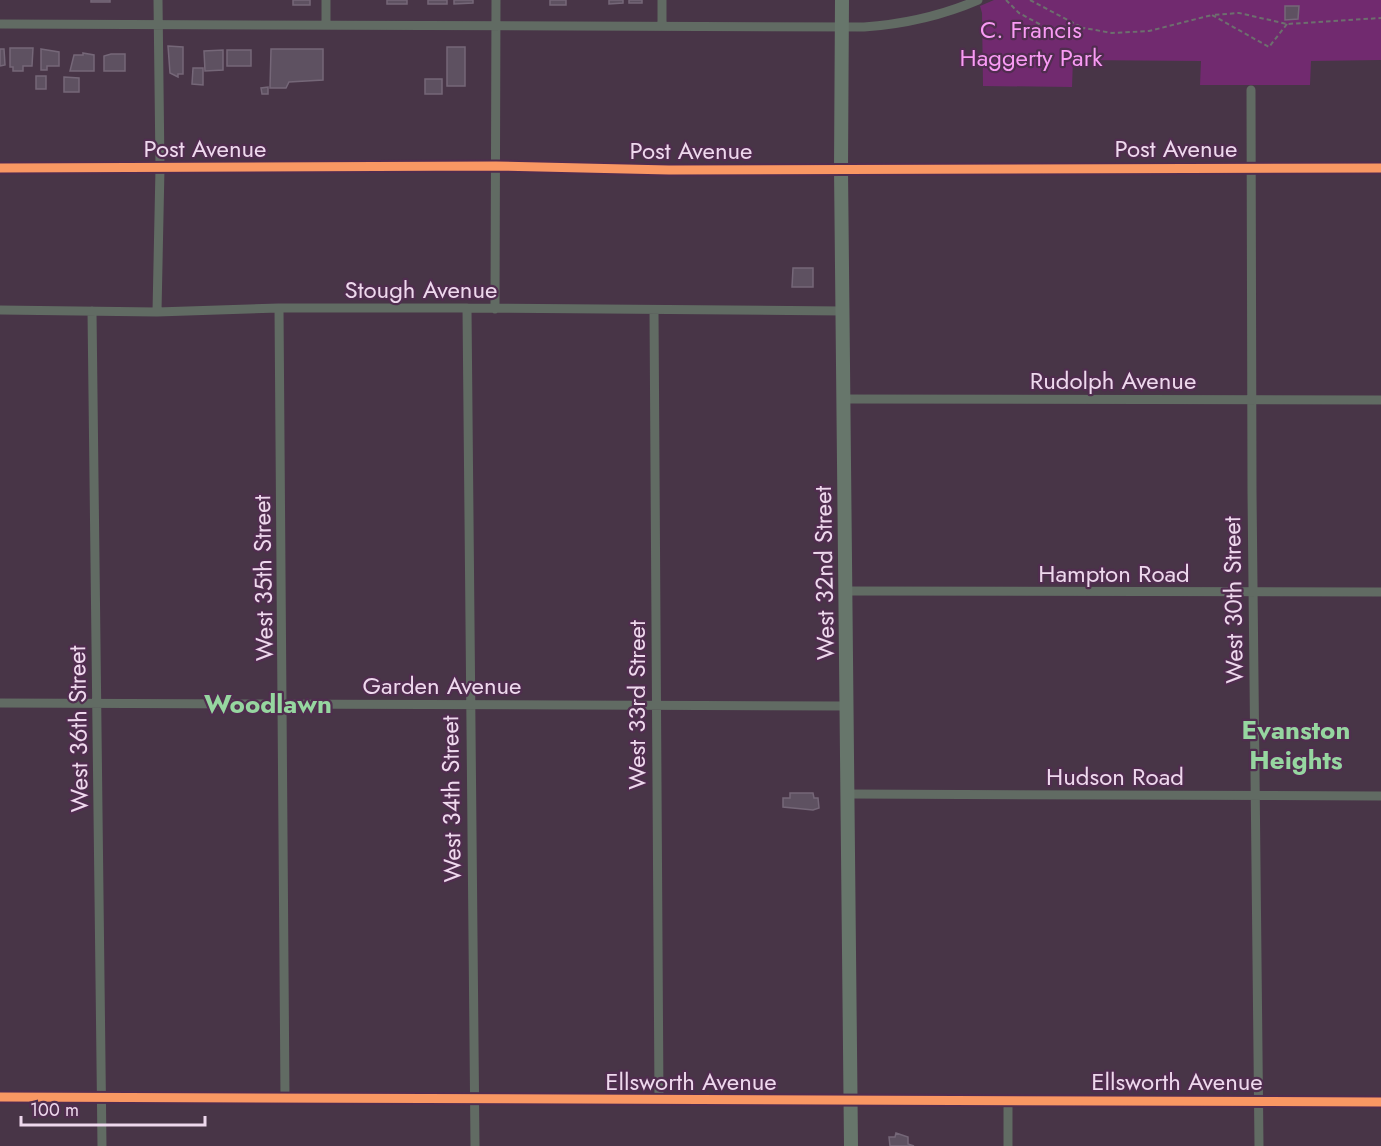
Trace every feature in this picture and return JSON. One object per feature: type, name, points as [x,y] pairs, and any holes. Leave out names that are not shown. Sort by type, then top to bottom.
[{"type":"street","points":[[157,312],[160,168],[158,0]]},
{"type":"street","points":[[326,0],[326,23]]},
{"type":"street","points":[[495,309],[496,0]]},
{"type":"street","points":[[662,0],[662,26]]},
{"type":"street","name":"West 32nd Street","points":[[842,0],[841,169],[848,591],[851,1146]]},
{"type":"street","points":[[0,24],[326,23],[842,27],[889,25],[915,21],[947,13],[978,0]]},
{"type":"street","name":"West 30th Street","points":[[1251,90],[1251,400],[1259,1146]]},
{"type":"street","name":"Post Avenue","points":[[0,168],[496,166],[669,170],[1381,168]]},
{"type":"street","name":"Stough Avenue","points":[[0,310],[157,312],[279,308],[467,308],[843,311]]},
{"type":"street","name":"West 35th Street","points":[[279,308],[284,704],[285,1099]]},
{"type":"street","name":"West 34th Street","points":[[467,308],[475,1146]]},
{"type":"street","name":"West 33rd Street","points":[[654,310],[659,1100]]},
{"type":"street","name":"West 36th Street","points":[[92,311],[102,1146]]},
{"type":"street","name":"Rudolph Avenue","points":[[844,399],[1381,400]]},
{"type":"street","name":"Hampton Road","points":[[848,591],[1381,592]]},
{"type":"street","name":"Garden Avenue","points":[[0,703],[847,706]]},
{"type":"street","name":"Hudson Road","points":[[849,794],[1381,796]]},
{"type":"street","name":"Ellsworth Avenue","points":[[0,1097],[1381,1102]]},
{"type":"street","points":[[1008,1101],[1008,1146]]},
{"type":"path","points":[[1006,0],[1019,13],[1067,39],[1084,28]]},
{"type":"path","points":[[1030,0],[1084,28],[1112,33],[1149,31],[1212,15],[1239,13],[1287,24],[1381,18]]},
{"type":"path","points":[[1212,15],[1269,47],[1287,24]]},
{"type":"green space","name":"C. Francis Haggerty Park","points":[[994,0],[1381,0],[1381,60],[1311,61],[1310,85],[1200,85],[1201,61],[1073,60],[1072,87],[983,86],[980,6]]},
{"type":"building","points":[[91,0],[110,0],[110,2],[91,2]]},
{"type":"building","points":[[293,0],[310,0],[310,5],[293,5]]},
{"type":"building","points":[[387,0],[407,0],[407,4],[387,4]]},
{"type":"building","points":[[428,0],[447,0],[447,4],[428,4]]},
{"type":"building","points":[[454,0],[473,0],[473,3],[454,4]]},
{"type":"building","points":[[550,0],[566,0],[566,5],[550,5]]},
{"type":"building","points":[[609,0],[623,0],[623,3],[609,4]]},
{"type":"building","points":[[629,0],[642,0],[642,3],[629,3]]},
{"type":"building","points":[[1285,6],[1299,6],[1298,19],[1285,20]]},
{"type":"building","points":[[168,46],[183,47],[183,74],[178,74],[178,77],[170,73]]},
{"type":"building","points":[[447,47],[465,47],[465,86],[447,86]]},
{"type":"building","points":[[10,48],[33,48],[32,66],[23,66],[23,71],[13,71],[13,67],[10,67]]},
{"type":"building","points":[[0,49],[4,49],[5,65],[0,66]]},
{"type":"building","points":[[41,49],[59,52],[59,66],[47,66],[47,70],[41,70]]},
{"type":"building","points":[[271,49],[323,49],[323,80],[289,82],[286,88],[270,88]]},
{"type":"building","points":[[223,50],[223,70],[205,71],[204,51]]},
{"type":"building","points":[[227,50],[251,50],[251,66],[227,66]]},
{"type":"building","points":[[83,53],[94,55],[94,71],[70,71],[74,55],[83,55]]},
{"type":"building","points":[[125,54],[125,71],[104,71],[104,56]]},
{"type":"building","points":[[193,68],[203,68],[203,85],[192,84]]},
{"type":"building","points":[[36,76],[46,76],[46,89],[36,89]]},
{"type":"building","points":[[64,77],[79,78],[79,92],[64,92]]},
{"type":"building","points":[[425,79],[442,79],[442,94],[425,94]]},
{"type":"building","points":[[268,87],[268,94],[262,94],[261,88]]},
{"type":"building","points":[[793,268],[813,268],[813,287],[792,287]]},
{"type":"building","points":[[790,793],[813,793],[814,798],[818,798],[819,808],[813,810],[783,807],[783,798],[790,798]]},
{"type":"building","points":[[896,1133],[908,1137],[908,1144],[914,1146],[890,1146],[889,1137],[895,1137]]},
{"type":"cycle path","points":[[0,168],[496,166],[669,170],[1381,168]]},
{"type":"cycle path","points":[[0,1097],[1381,1102]]},
{"type":"district","name":"Woodlawn","points":[[268,704]]},
{"type":"district","name":"Evanston Heights","points":[[1296,745]]}]
